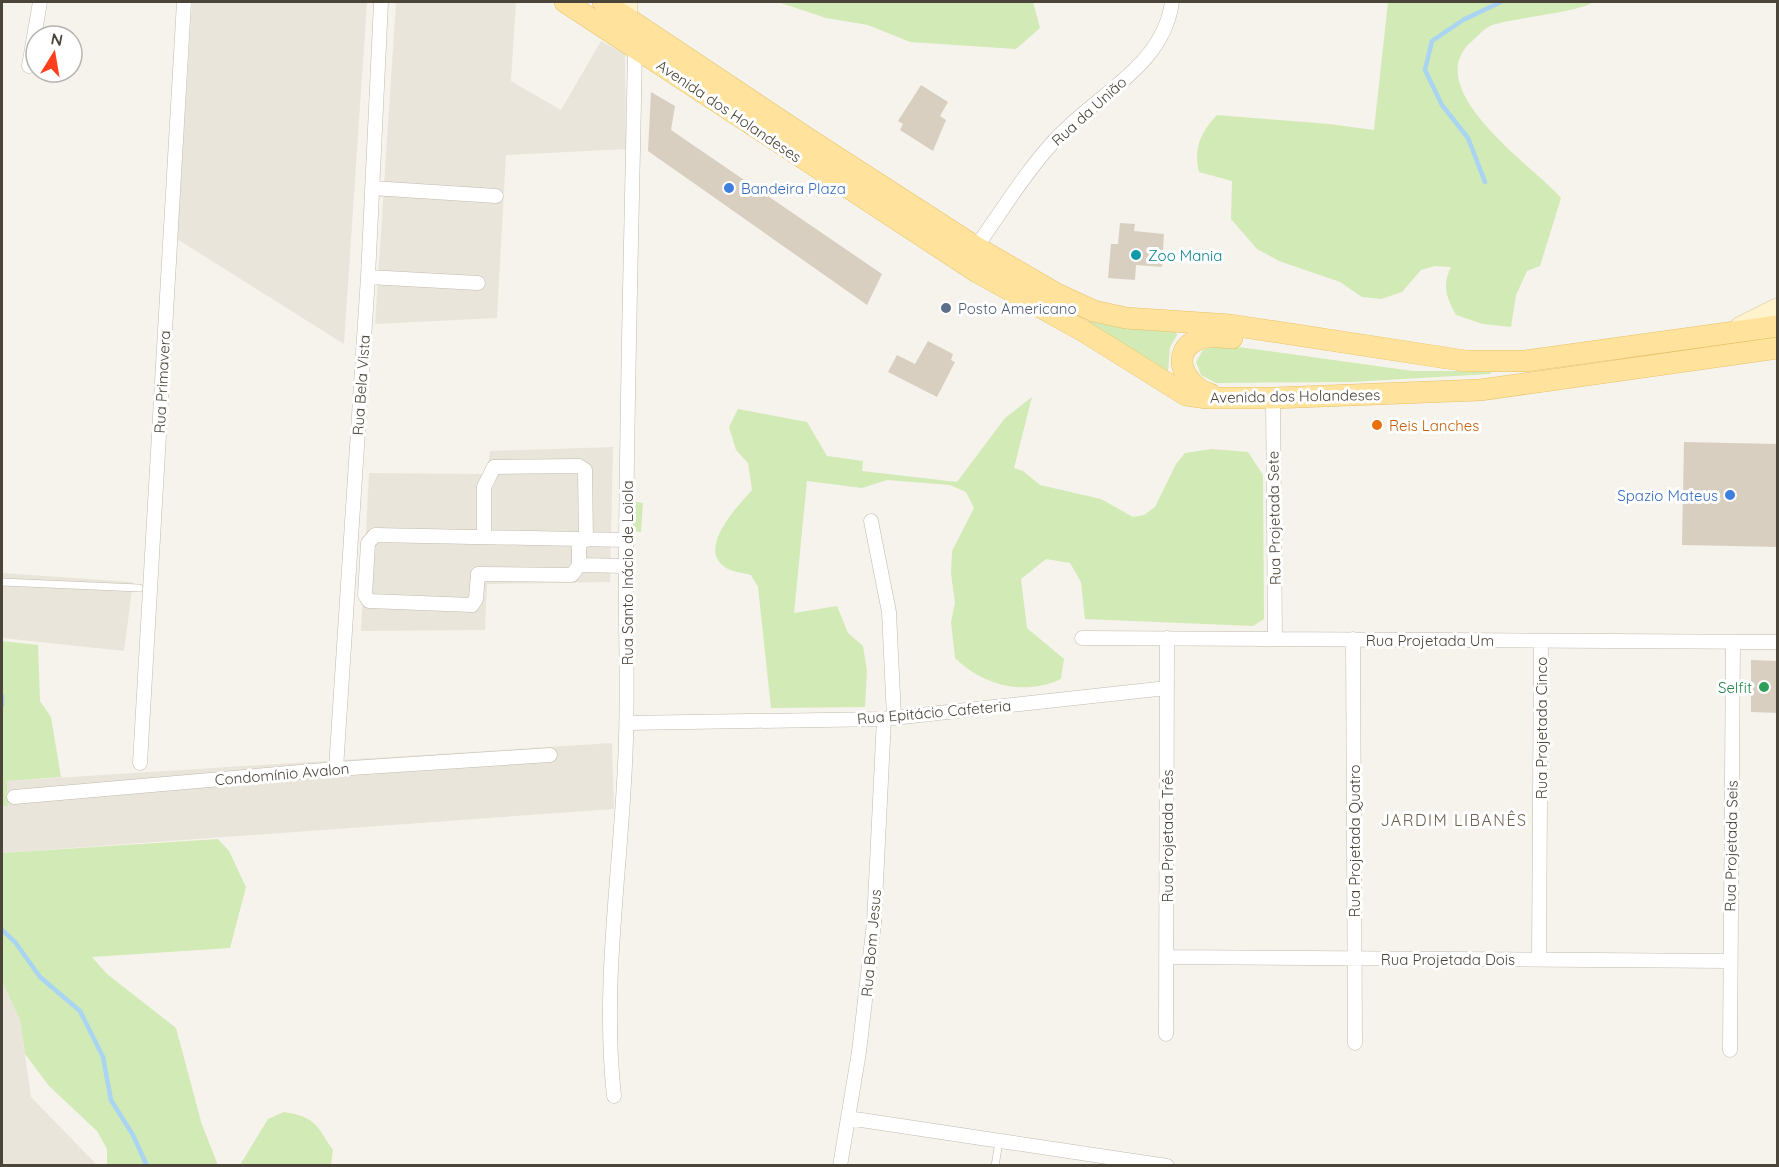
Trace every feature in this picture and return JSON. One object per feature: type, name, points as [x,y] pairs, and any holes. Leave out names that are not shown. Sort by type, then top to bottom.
[{"type":"main road","name":"Avenida dos Holandeses","points":[[565,2],[977,272],[1085,332],[1175,390],[1201,398],[1273,398],[1480,390],[1778,348]]},
{"type":"main road","name":"Avenida dos Holandeses","points":[[603,2],[627,9],[810,140],[976,247],[1057,294],[1108,315],[1231,325],[1466,361],[1525,361],[1778,326]]},
{"type":"main road","points":[[1719,334],[1749,324],[1778,308]]},
{"type":"main road","points":[[1237,398],[1203,392],[1188,381],[1183,370],[1183,358],[1195,340],[1217,337],[1466,361]]},
{"type":"main road","points":[[1745,352],[1778,355]]},
{"type":"street","points":[[36,24],[40,2]]},
{"type":"street","name":"Rua Primavera","points":[[140,763],[145,589],[184,2]]},
{"type":"street","name":"Rua Bela Vista","points":[[336,769],[368,277],[381,2]]},
{"type":"street","name":"Rua da União","points":[[976,247],[1055,139],[1149,56],[1164,33],[1172,2]]},
{"type":"street","name":"Rua Santo Inácio de Loiola","points":[[614,1096],[610,1042],[611,981],[625,801],[627,723],[626,540],[635,48]]},
{"type":"street","points":[[372,188],[496,196]]},
{"type":"street","points":[[368,277],[478,283]]},
{"type":"street","name":"Rua Projetada Sete","points":[[1273,398],[1275,639]]},
{"type":"street","points":[[484,537],[484,487],[494,467],[579,466],[585,470],[582,539],[579,565],[572,575],[478,574],[476,599],[472,605],[369,601],[365,595],[368,543],[375,535],[484,537],[582,539],[626,540]]},
{"type":"street","name":"Rua Bom Jesus","points":[[840,1166],[860,1052],[874,923],[889,718],[889,612],[871,521]]},
{"type":"street","points":[[579,565],[626,566]]},
{"type":"street","name":"Rua Projetada Um","points":[[1082,638],[1778,642]]},
{"type":"street","name":"Rua Projetada Três","points":[[1166,1034],[1167,638]]},
{"type":"street","name":"Rua Projetada Quatro","points":[[1353,639],[1355,1043]]},
{"type":"street","name":"Rua Projetada Cinco","points":[[1539,959],[1541,641]]},
{"type":"street","name":"Rua Projetada Seis","points":[[1730,1050],[1733,642]]},
{"type":"street","name":"Rua Epitácio Cafeteria","points":[[627,723],[889,718],[1167,688]]},
{"type":"street","name":"Condomínio Avalon","points":[[14,797],[336,769],[550,755]]},
{"type":"street","name":"Rua Projetada Dois","points":[[1166,957],[1730,961]]},
{"type":"street","points":[[848,1118],[1167,1166]]},
{"type":"lane","points":[[2,582],[145,589]]},
{"type":"lane","points":[[995,1166],[999,1142]]},
{"type":"shaded area","points":[[192,2],[367,2],[344,344],[177,239]]},
{"type":"shaded area","points":[[396,2],[516,2],[511,81],[561,110],[601,41],[625,54],[626,149],[506,155],[497,318],[375,324]]},
{"type":"shaded area","points":[[613,447],[610,582],[487,584],[485,630],[361,631],[369,473],[487,474],[490,451]]},
{"type":"shaded area","points":[[2,573],[133,582],[124,651],[2,638]]},
{"type":"shaded area","points":[[612,743],[614,809],[2,853],[2,806],[8,806],[7,781]]},
{"type":"shaded area","points":[[2,981],[20,1020],[31,1097],[97,1165],[2,1165]]},
{"type":"green space","points":[[778,2],[1033,2],[1040,28],[1016,49],[910,42],[868,25],[826,18]]},
{"type":"green space","points":[[1388,2],[1594,2],[1574,9],[1492,25],[1471,42],[1459,61],[1459,82],[1469,104],[1486,126],[1561,198],[1540,266],[1527,271],[1516,295],[1511,327],[1483,324],[1456,315],[1446,291],[1451,267],[1435,266],[1421,270],[1402,292],[1381,299],[1362,297],[1340,282],[1279,261],[1257,249],[1231,219],[1232,181],[1199,172],[1197,155],[1200,141],[1217,115],[1374,130]]},
{"type":"green space","points":[[1091,320],[1176,331],[1177,335],[1170,347],[1168,371],[1085,323]]},
{"type":"green space","points":[[1217,344],[1413,371],[1492,371],[1490,374],[1351,382],[1216,383],[1201,375],[1196,362],[1203,350]]},
{"type":"green space","points":[[1032,397],[1014,468],[1023,471],[1040,485],[1101,499],[1133,517],[1144,515],[1155,507],[1176,464],[1185,453],[1212,449],[1248,452],[1263,475],[1264,619],[1253,626],[1085,619],[1081,582],[1070,563],[1046,559],[1021,579],[1027,628],[1064,659],[1061,679],[1033,687],[1005,685],[966,668],[955,658],[951,622],[955,603],[951,574],[952,551],[974,508],[966,492],[950,485],[887,480],[862,488],[807,481],[794,613],[837,606],[848,633],[863,646],[867,671],[865,707],[771,708],[758,587],[751,575],[728,569],[719,561],[715,551],[722,529],[752,490],[748,463],[736,450],[729,427],[738,409],[807,422],[827,456],[863,461],[862,471],[957,482],[1005,418]]},
{"type":"green space","points":[[632,501],[643,503],[641,532],[632,531]]},
{"type":"green space","points":[[2,641],[38,645],[40,701],[51,717],[61,777],[7,781],[8,806],[2,806]]},
{"type":"green space","points":[[218,839],[229,851],[246,887],[230,948],[92,957],[107,974],[176,1028],[202,1125],[218,1165],[107,1165],[107,1149],[97,1131],[49,1086],[25,1054],[20,1020],[2,981],[2,853]]},
{"type":"green space","points":[[284,1112],[303,1117],[318,1128],[333,1150],[331,1165],[240,1165],[268,1119]]},
{"type":"building","points":[[921,85],[948,102],[940,116],[946,120],[933,151],[900,130],[903,124],[898,121]]},
{"type":"building","name":"Bandeira Plaza","points":[[651,92],[675,106],[671,130],[882,274],[867,305],[648,151]]},
{"type":"building","name":"Zoo Mania","points":[[1120,223],[1135,224],[1134,231],[1164,234],[1162,267],[1136,265],[1135,280],[1108,278],[1111,244],[1118,244]]},
{"type":"building","points":[[928,341],[953,354],[951,360],[955,362],[937,397],[888,372],[897,355],[915,364]]},
{"type":"building","name":"Spazio Mateus","points":[[1684,442],[1778,444],[1778,547],[1682,545]]},
{"type":"building","name":"Selfit","points":[[1751,660],[1778,661],[1778,713],[1751,712]]},
{"type":"waterway","points":[[1485,182],[1468,138],[1442,105],[1425,70],[1432,41],[1463,20],[1501,2]]},
{"type":"waterway","points":[[2,696],[2,705]]},
{"type":"waterway","points":[[2,930],[15,942],[40,977],[80,1011],[103,1057],[111,1100],[133,1135],[147,1166]]},
{"type":"place","name":"Bandeira Plaza","points":[[729,188]]},
{"type":"place","name":"Zoo Mania","points":[[1136,255]]},
{"type":"place","name":"Posto Americano","points":[[946,308]]},
{"type":"place","name":"Reis Lanches","points":[[1377,425]]},
{"type":"place","name":"Spazio Mateus","points":[[1730,495]]},
{"type":"place","name":"Selfit","points":[[1764,687]]},
{"type":"district","name":"JARDIM LIBANÊS","points":[[1454,820]]}]
